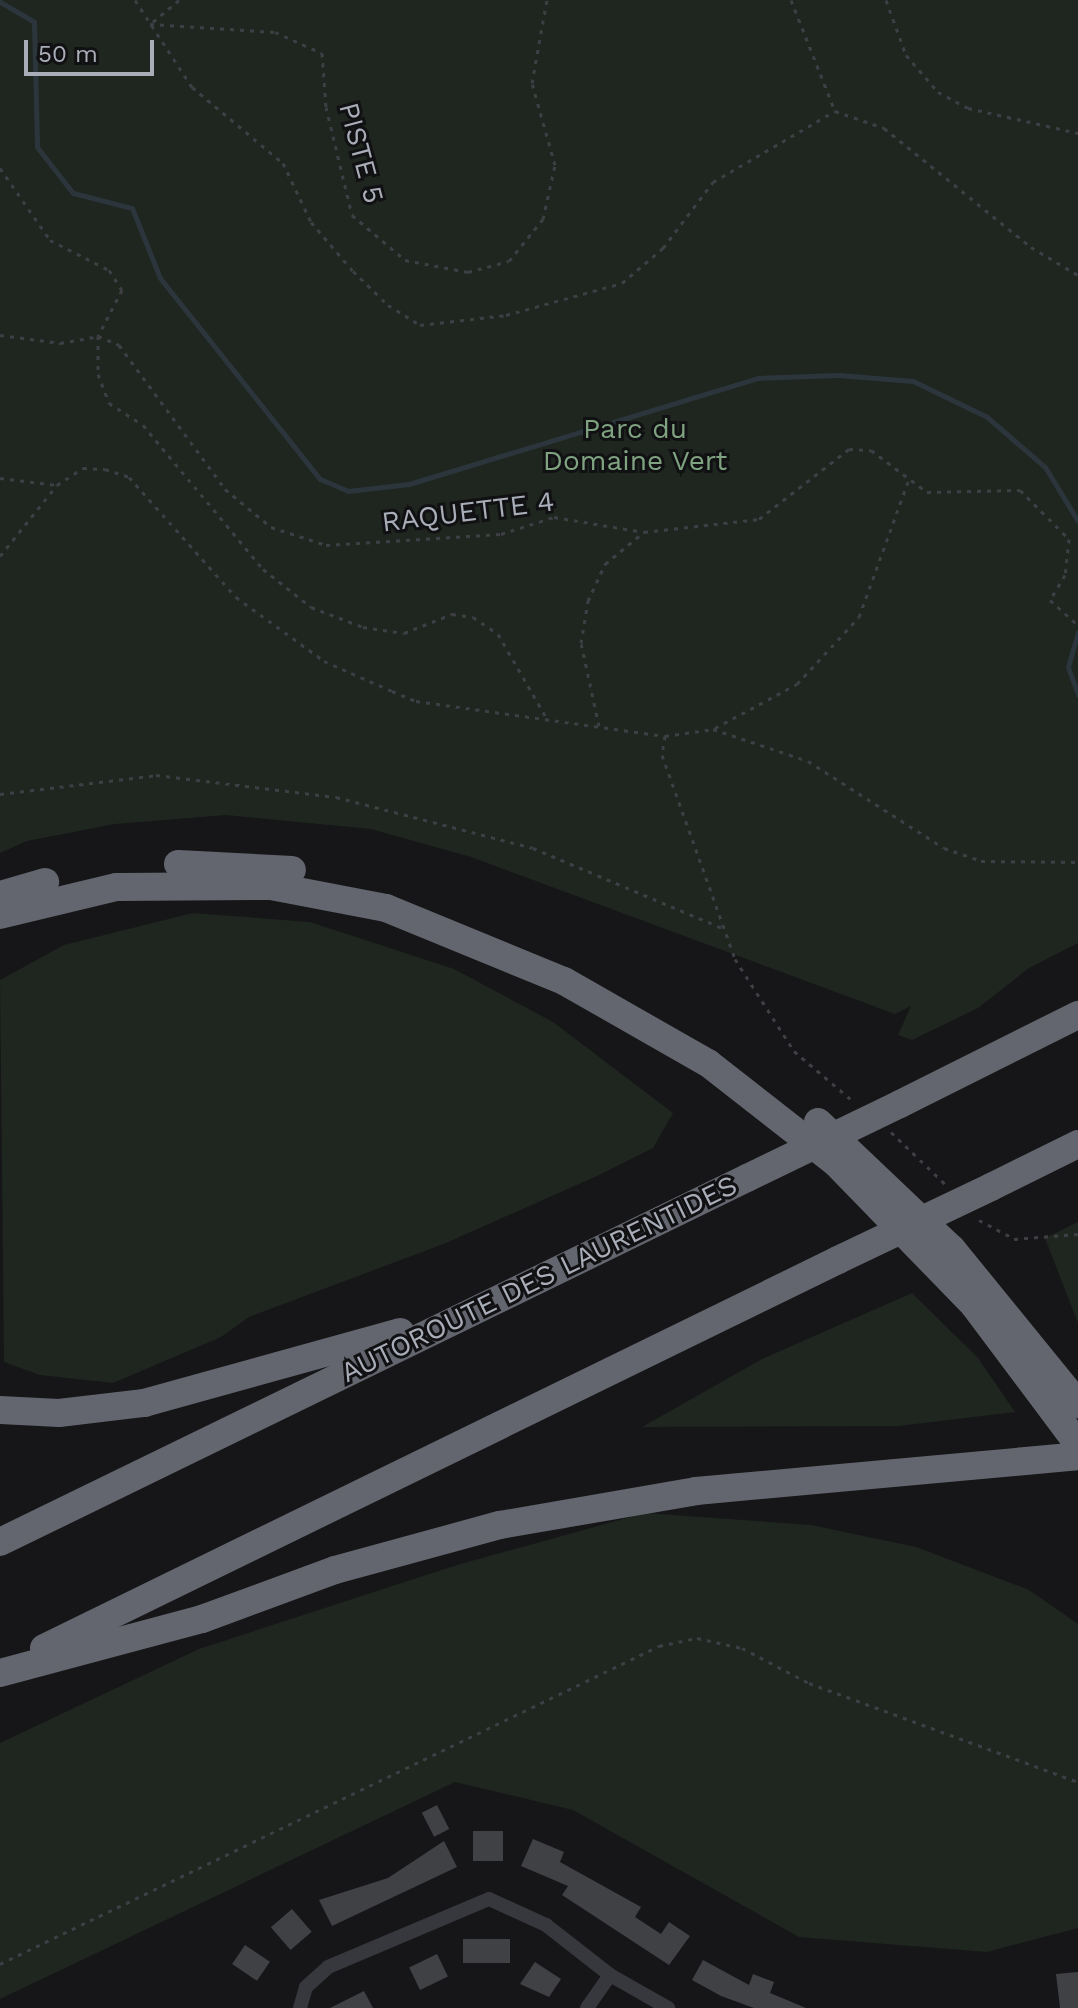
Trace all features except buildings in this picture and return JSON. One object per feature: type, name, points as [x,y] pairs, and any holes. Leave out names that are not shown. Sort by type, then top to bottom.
[{"type":"highway","points":[[0,895],[137,866],[263,866],[403,895],[564,960],[721,1050],[862,1159],[990,1291],[1078,1404]]},
{"type":"highway","points":[[0,915],[117,887],[271,886],[386,908],[564,981],[708,1063],[842,1168],[974,1305],[1078,1444]]},
{"type":"highway","name":"AUTOROUTE DES LAURENTIDES","points":[[0,1542],[1078,1015]]},
{"type":"highway","points":[[0,1671],[1078,1144]]},
{"type":"highway","points":[[0,1410],[59,1413],[144,1403],[458,1317]]},
{"type":"highway","points":[[0,1671],[202,1619],[335,1570],[500,1525],[696,1491],[1078,1456]]},
{"type":"street","points":[[300,2008],[306,1987],[328,1967],[489,1899],[546,1925],[610,1975],[668,2008]]},
{"type":"street","points":[[587,2008],[610,1975]]},
{"type":"path","points":[[135,0],[192,87],[283,163],[311,222],[353,271],[388,305],[437,327],[622,283],[663,248],[713,182],[835,111]]},
{"type":"path","points":[[150,24],[179,0]]},
{"type":"path","name":"PISTE 5","points":[[150,24],[275,32],[322,53],[326,107],[352,215],[405,260],[468,272],[509,261],[543,219],[555,165],[532,83],[547,0]]},
{"type":"path","points":[[791,0],[835,111],[884,128],[1031,247],[1078,275]]},
{"type":"path","points":[[886,0],[906,55],[938,92],[968,108],[1078,133]]},
{"type":"path","points":[[0,168],[50,240],[109,270],[122,290],[98,336],[98,374],[109,403],[143,425],[263,569],[311,607],[363,627],[404,633],[452,614],[473,617],[498,634],[547,719]]},
{"type":"path","points":[[0,335],[60,343],[98,336]]},
{"type":"path","name":"RAQUETTE 4","points":[[98,336],[119,345],[225,489],[271,527],[326,545],[501,534],[554,517],[644,532],[759,519],[849,449],[871,450],[927,492],[1007,487],[1030,499],[1069,539],[1065,575],[1050,600],[1070,622],[1078,625]]},
{"type":"path","points":[[0,556],[57,485],[83,468],[129,477],[236,597],[324,661],[416,701],[665,736],[713,729],[797,684],[859,617],[909,479]]},
{"type":"path","points":[[0,478],[57,485]]},
{"type":"path","points":[[599,726],[581,643],[588,601],[605,564],[644,532]]},
{"type":"path","points":[[713,729],[808,761],[944,848],[981,861],[1078,862]]},
{"type":"path","points":[[665,736],[662,755],[722,928],[757,1000],[794,1051],[866,1112]]},
{"type":"path","points":[[0,794],[156,775],[336,797],[533,848],[722,928]]},
{"type":"path","points":[[887,1129],[949,1188]]},
{"type":"path","points":[[970,1210],[994,1232],[1014,1239],[1078,1234]]},
{"type":"path","points":[[0,1964],[659,1646],[697,1638],[742,1648],[809,1683],[1078,1782]]},
{"type":"green space","name":"Parc du Domaine Vert","points":[[0,0],[1078,0],[1078,943],[1029,968],[978,1008],[912,1040],[898,1035],[911,1006],[895,1014],[471,857],[371,829],[226,815],[115,824],[27,841],[0,853]]},
{"type":"green space","points":[[193,913],[310,922],[454,969],[553,1022],[673,1113],[653,1148],[597,1176],[446,1243],[249,1317],[221,1337],[113,1383],[40,1375],[4,1362],[0,980],[64,945]]},
{"type":"green space","points":[[1078,1222],[1078,1323],[1045,1238]]},
{"type":"green space","points":[[912,1293],[978,1358],[1015,1412],[899,1426],[642,1427],[762,1359]]},
{"type":"green space","points":[[645,1513],[811,1525],[916,1547],[1029,1590],[1078,1624],[1078,1928],[987,1952],[799,1937],[573,1810],[455,1782],[0,1999],[0,1743],[199,1649],[457,1565]]},
{"type":"waterway","points":[[0,2],[34,22],[37,147],[73,193],[132,208],[160,278],[320,479],[348,491],[409,484],[758,378],[839,375],[913,381],[987,417],[1045,467],[1078,521]]},
{"type":"waterway","points":[[1078,632],[1068,667],[1078,695]]}]
